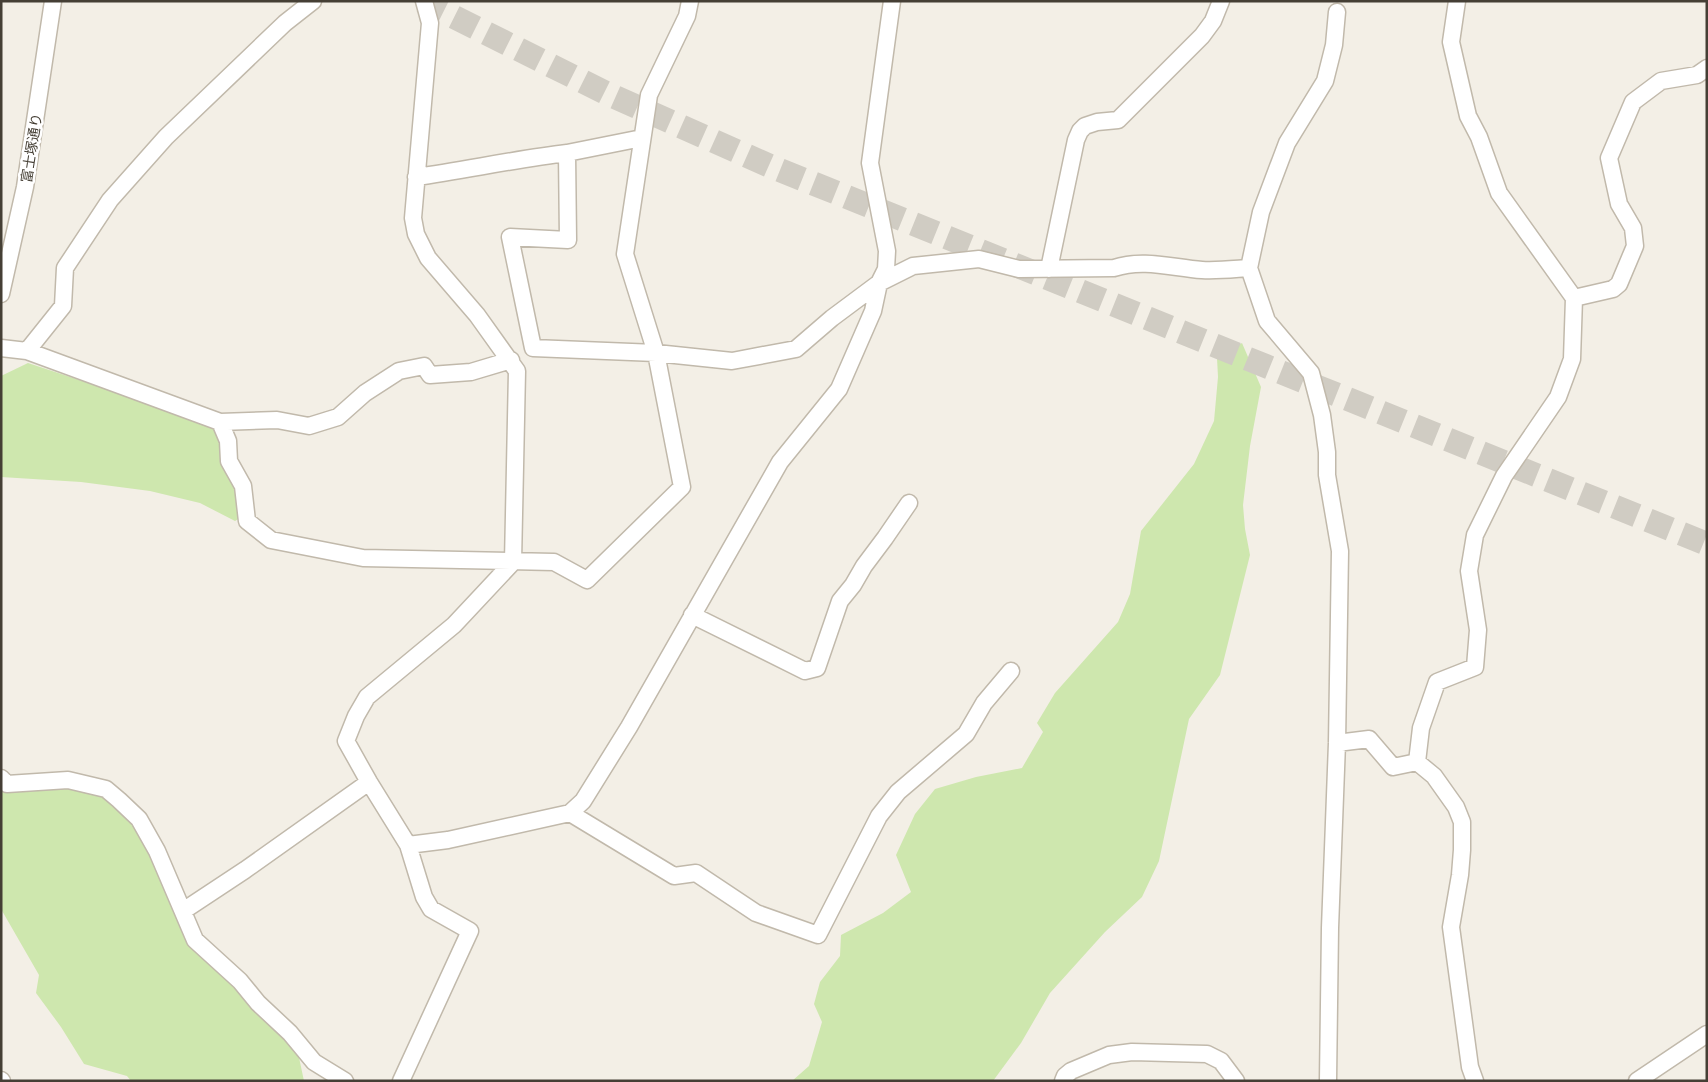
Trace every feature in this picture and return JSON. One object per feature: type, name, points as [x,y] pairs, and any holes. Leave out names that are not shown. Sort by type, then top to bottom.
[{"type":"street","name":"富士塚通り","points":[[1,294],[25,187],[53,1]]},
{"type":"street","points":[[27,351],[62,306],[66,268],[110,200],[166,137],[285,23],[313,1]]},
{"type":"street","points":[[401,1081],[470,931],[431,909],[424,897],[408,845],[346,741],[356,716],[367,697],[454,625],[513,562],[517,372],[477,315],[428,258],[416,234],[413,218],[429,47],[430,23],[424,1]]},
{"type":"street","points":[[220,422],[228,441],[229,461],[242,486],[247,521],[271,540],[363,558],[554,562],[587,580],[682,487],[656,353],[625,254],[649,96],[687,16],[690,1]]},
{"type":"street","points":[[408,845],[448,840],[570,813],[583,801],[629,727],[780,462],[839,389],[873,311],[879,283],[886,269],[887,251],[870,162],[892,1]]},
{"type":"street","points":[[1049,269],[1076,140],[1080,131],[1086,126],[1097,122],[1118,120],[1202,36],[1213,21],[1221,1]]},
{"type":"street","points":[[1416,762],[1421,728],[1437,682],[1475,667],[1478,630],[1469,571],[1475,535],[1504,476],[1558,396],[1572,359],[1574,298],[1499,193],[1479,137],[1468,116],[1451,42],[1457,1]]},
{"type":"street","points":[[1328,1081],[1340,551],[1326,475],[1327,452],[1322,416],[1311,373],[1267,321],[1249,268],[1261,212],[1287,144],[1325,81],[1334,45],[1337,12]]},
{"type":"street","points":[[1574,298],[1613,289],[1619,284],[1635,246],[1633,228],[1619,204],[1610,158],[1633,102],[1661,81],[1697,75],[1707,68]]},
{"type":"street","points":[[416,177],[566,153],[642,138]]},
{"type":"street","points":[[566,153],[568,240],[510,237],[533,348],[656,353],[732,362],[796,349],[832,318],[879,283],[913,266],[979,259],[1019,269],[1114,268],[1124,264],[1164,264],[1203,270],[1249,268]]},
{"type":"street","points":[[1,348],[27,351],[220,422],[276,420],[308,426],[338,417],[365,393],[399,372],[424,366],[430,375],[471,372],[510,360]]},
{"type":"street","points":[[692,615],[806,671],[817,668],[840,601],[854,585],[864,566],[909,503]]},
{"type":"street","points":[[570,813],[674,876],[696,873],[756,913],[818,935],[879,816],[898,792],[966,734],[984,703],[1011,671]]},
{"type":"street","points":[[1337,743],[1369,739],[1393,767],[1416,762]]},
{"type":"street","points":[[1416,762],[1434,776],[1456,807],[1462,822],[1461,867],[1451,927],[1470,1067],[1475,1081]]},
{"type":"street","points":[[1,778],[7,784],[68,780],[106,789],[139,819],[157,851],[196,940],[240,980],[258,1003],[290,1033],[314,1062],[345,1081]]},
{"type":"street","points":[[183,911],[246,870],[369,782]]},
{"type":"street","points":[[1637,1081],[1707,1034]]},
{"type":"street","points":[[1063,1081],[1071,1070],[1109,1055],[1132,1052],[1207,1054],[1221,1061],[1236,1081]]},
{"type":"green space","points":[[1242,343],[1261,387],[1250,446],[1243,505],[1250,555],[1220,675],[1189,719],[1159,861],[1142,897],[1105,932],[1050,993],[1021,1043],[993,1081],[792,1081],[809,1066],[822,1022],[814,1004],[820,982],[840,956],[841,935],[883,913],[911,892],[896,855],[915,814],[935,789],[976,777],[1022,768],[1043,732],[1037,723],[1055,693],[1118,622],[1130,594],[1141,531],[1194,464],[1214,421],[1218,377],[1217,358]]},
{"type":"green space","points":[[28,363],[212,424],[223,437],[224,462],[229,478],[240,497],[240,518],[235,521],[200,503],[150,491],[81,482],[1,477],[1,376]]},
{"type":"green space","points":[[1,784],[14,792],[72,785],[107,795],[136,822],[185,930],[297,1048],[304,1081],[131,1081],[127,1076],[84,1064],[61,1027],[36,993],[39,975],[1,909]]},
{"type":"tunnel","points":[[422,1],[606,93],[770,166],[1707,544]]}]
